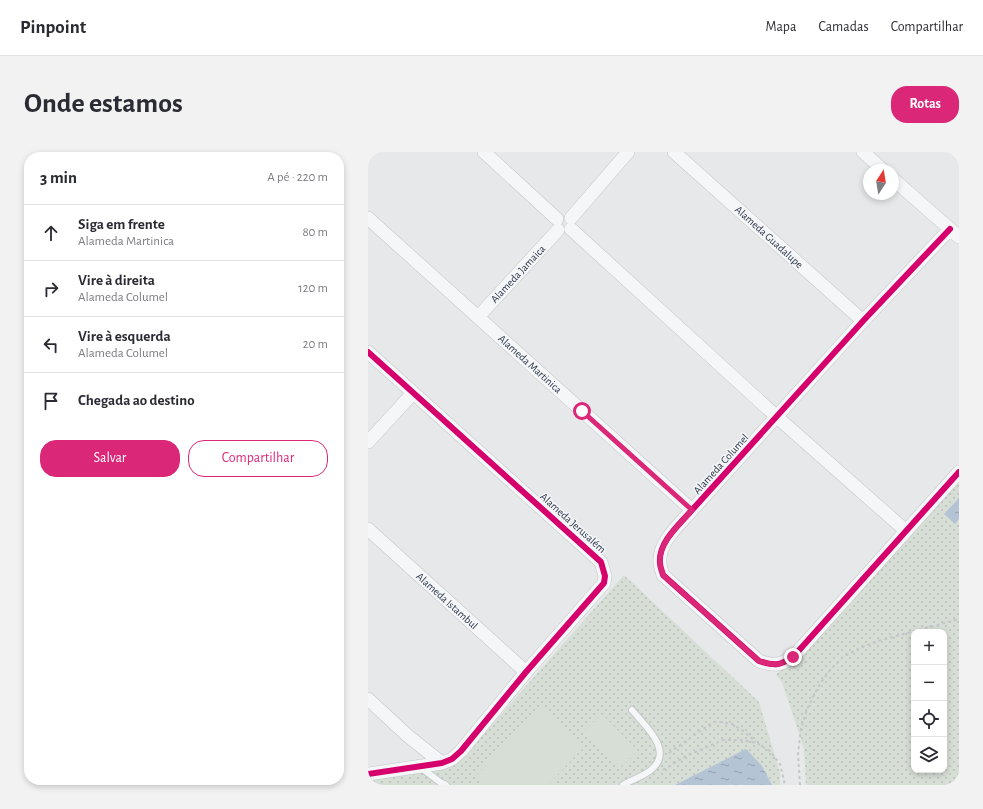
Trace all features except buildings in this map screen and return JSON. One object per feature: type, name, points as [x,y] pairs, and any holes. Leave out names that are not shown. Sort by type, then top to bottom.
[{"type":"street","points":[[484,152],[558,224],[565,233],[628,152]]},
{"type":"street","name":"Alameda Guadalupe","points":[[674,152],[863,321]]},
{"type":"street","points":[[863,152],[876,164]]},
{"type":"street","name":"Alameda Columel","points":[[899,184],[954,233],[863,321],[692,510],[666,542],[660,554],[660,564],[663,575],[759,661],[770,665],[782,664],[793,657],[959,472]]},
{"type":"street","name":"Alameda Martinica","points":[[368,218],[692,510]]},
{"type":"street","name":"Alameda Jamaica","points":[[478,317],[558,224]]},
{"type":"street","points":[[571,224],[777,417],[906,531]]},
{"type":"street","name":"Alameda Jerusalém","points":[[368,352],[601,562],[605,576],[604,583],[526,672],[461,751],[452,759],[442,763],[368,774]]},
{"type":"street","points":[[368,442],[413,393]]},
{"type":"street","name":"Alameda Istambul","points":[[368,529],[526,672]]},
{"type":"street","points":[[368,699],[408,736],[442,763]]},
{"type":"lane","points":[[623,785],[653,769],[659,761],[660,752],[658,742],[632,710]]},
{"type":"lane","points":[[417,767],[446,785]]},
{"type":"path","points":[[800,785],[798,754],[801,728],[808,707],[818,687],[830,670],[843,658],[878,641],[959,619]]},
{"type":"path","points":[[659,761],[713,722],[722,722],[732,724],[742,730],[757,743],[770,751],[780,764],[785,785]]},
{"type":"path","points":[[659,773],[686,756],[723,740],[740,740],[757,743]]},
{"type":"shaded area","points":[[959,474],[959,785],[806,785],[804,749],[782,682],[776,675]]},
{"type":"shaded area","points":[[624,575],[759,702],[780,773],[780,785],[368,785],[368,775],[459,762]]},
{"type":"shaded area","points":[[540,706],[584,747],[548,785],[484,785],[475,777]]},
{"type":"shaded area","points":[[602,714],[638,751],[619,769],[583,732]]},
{"type":"water","points":[[959,498],[959,519],[955,524],[944,514]]},
{"type":"water","points":[[746,749],[762,766],[772,785],[675,785]]},
{"type":"cycle path","points":[[950,229],[863,321],[676,527],[666,541],[660,555],[660,564],[663,575],[759,661],[769,664],[780,664],[793,657],[959,472]]},
{"type":"cycle path","points":[[368,352],[601,562],[605,576],[604,583],[526,672],[461,751],[452,759],[442,763],[368,774]]},
{"type":"route","points":[[582,411],[692,510],[666,542],[660,554],[660,564],[663,575],[759,661],[770,665],[782,664],[793,657]]}]
